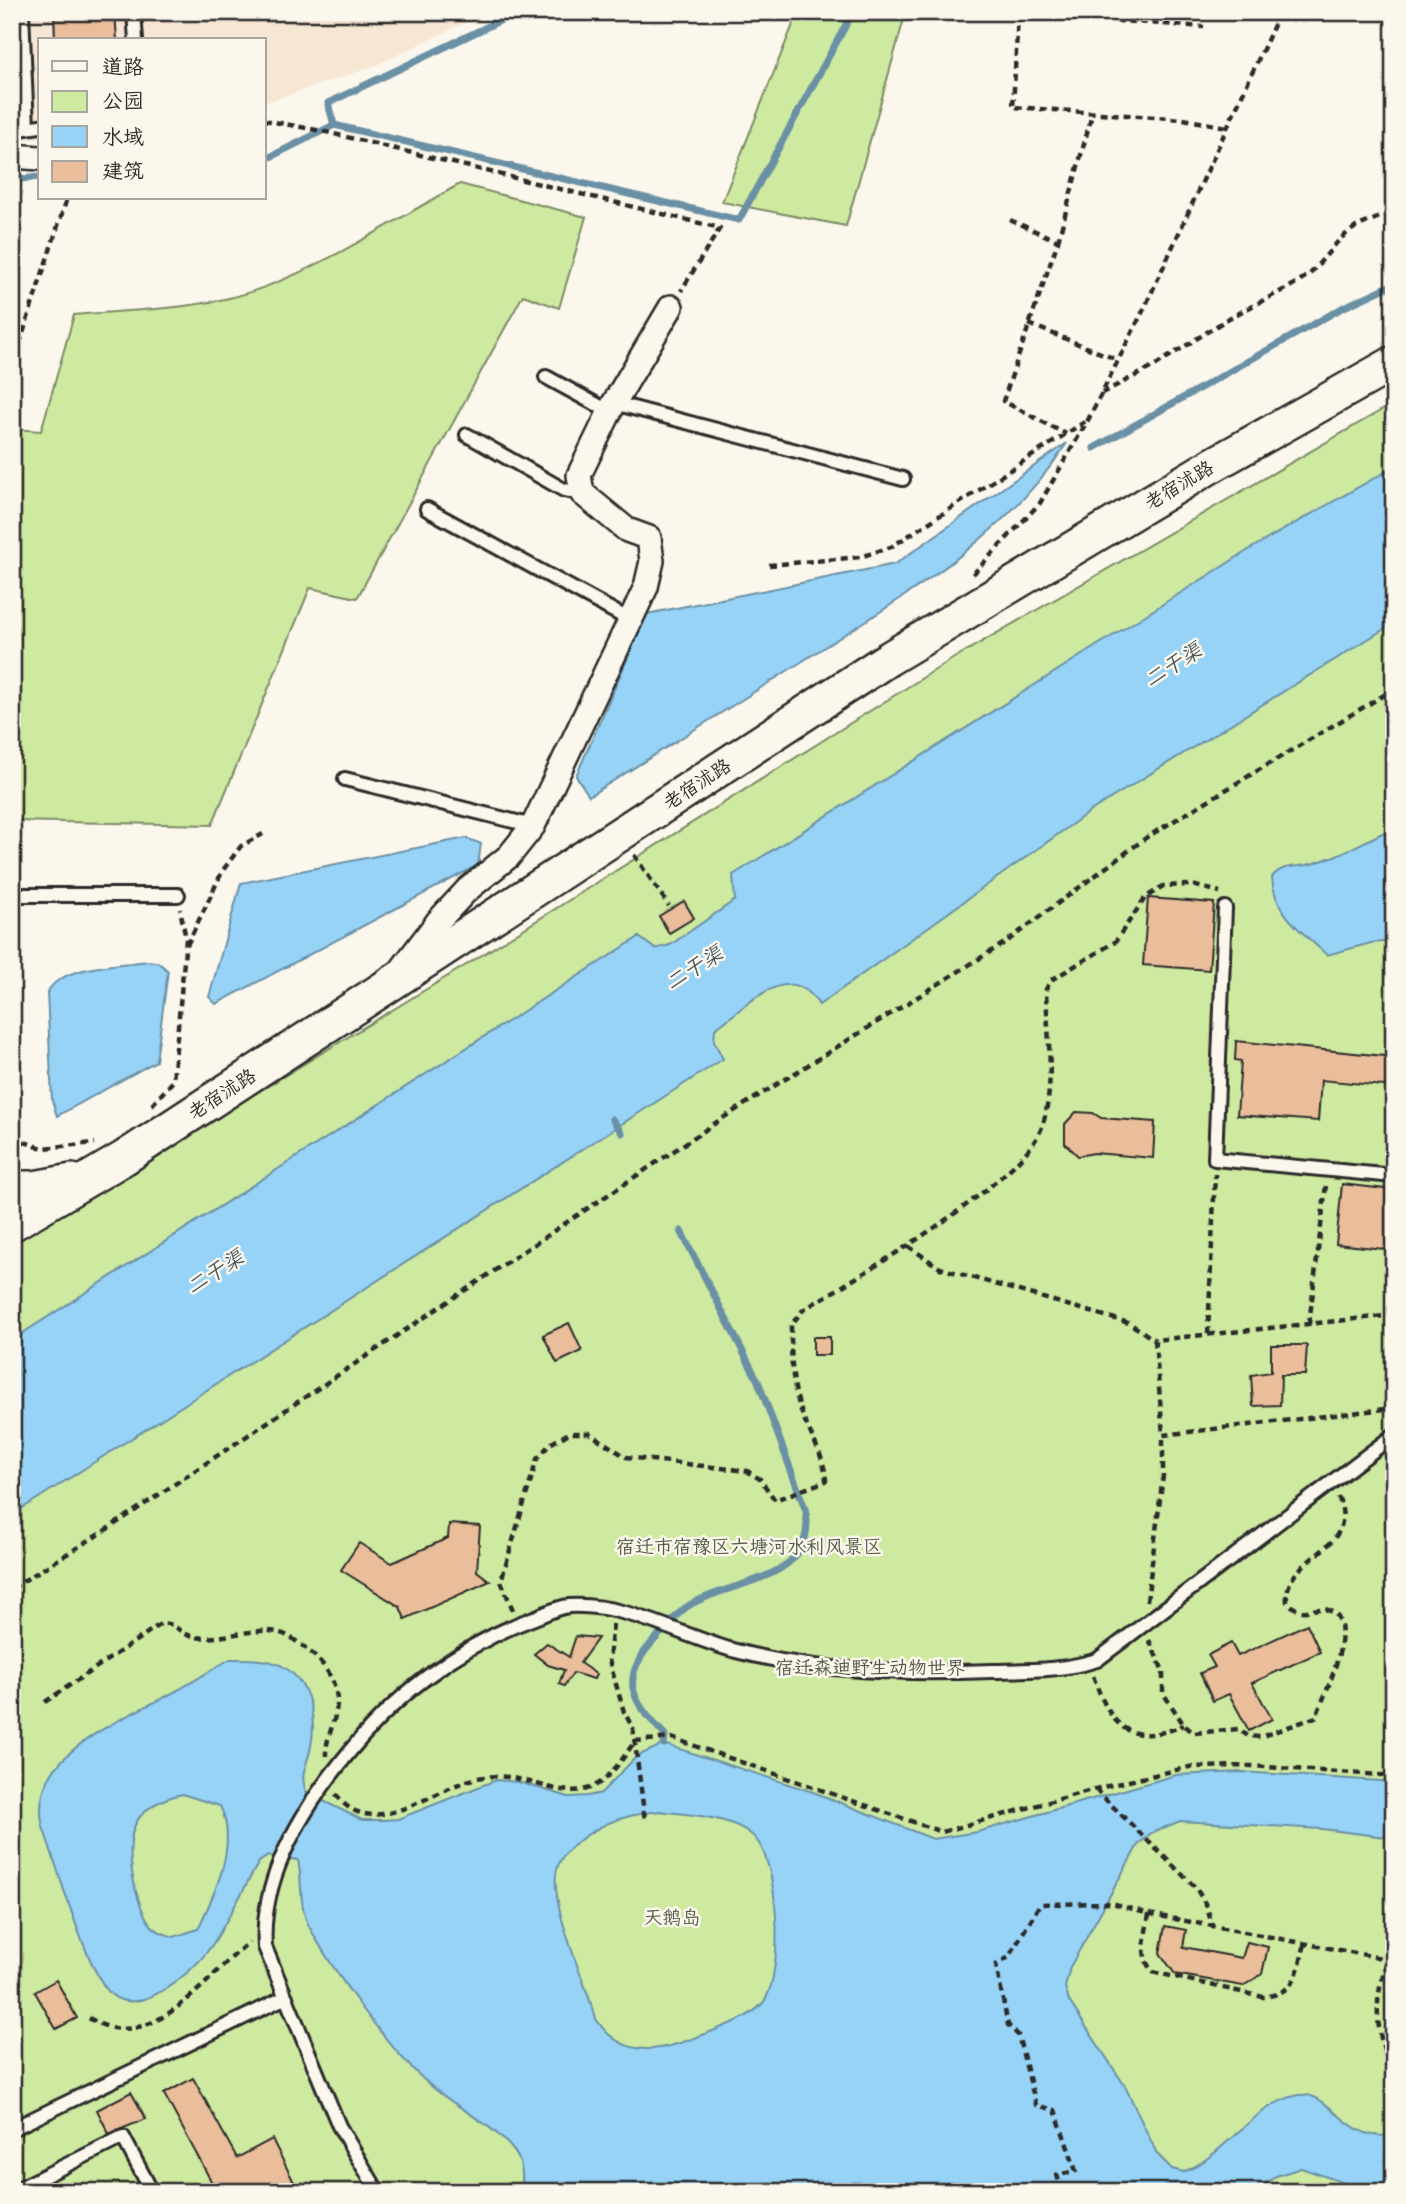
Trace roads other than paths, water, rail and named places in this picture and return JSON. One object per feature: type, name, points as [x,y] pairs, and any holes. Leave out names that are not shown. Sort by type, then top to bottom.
[{"type":"main road","name":"老宿沭路","points":[[12,1223],[95,1175],[888,659],[1209,467],[1394,363]]},
{"type":"main road","points":[[12,1188],[34,1188],[95,1175]]},
{"type":"street","points":[[12,156],[38,158]]},
{"type":"street","points":[[392,983],[439,920],[467,890],[509,856],[533,826],[646,587],[652,561],[649,537],[627,530],[582,493],[579,475],[612,408],[671,307]]},
{"type":"lane","points":[[12,130],[34,127],[22,12]]},
{"type":"lane","points":[[134,12],[136,38]]},
{"type":"lane","points":[[546,377],[612,408],[903,479]]},
{"type":"lane","points":[[467,435],[564,490],[582,493]]},
{"type":"lane","points":[[427,509],[630,621]]},
{"type":"lane","points":[[345,779],[533,826]]},
{"type":"lane","points":[[12,895],[178,895]]},
{"type":"lane","points":[[1225,908],[1215,1159],[1394,1176]]},
{"type":"lane","points":[[378,2192],[339,2126],[265,1947],[267,1905],[281,1861],[310,1801],[358,1740],[396,1702],[444,1664],[519,1624],[566,1606],[615,1609],[675,1631],[786,1663],[850,1671],[920,1673],[1070,1668],[1089,1662],[1143,1626],[1394,1435]]},
{"type":"lane","points":[[12,2129],[286,1997]]},
{"type":"lane","points":[[12,2192],[123,2137],[152,2192]]},
{"type":"water","points":[[1067,443],[1014,509],[950,564],[880,612],[589,796],[576,776],[647,614],[895,564]]},
{"type":"water","name":"二干渠","points":[[1394,467],[1394,623],[1092,810],[819,1005],[808,991],[795,985],[782,985],[754,999],[715,1029],[714,1041],[723,1059],[12,1515],[12,1340],[639,937],[655,949],[670,945],[735,900],[733,875],[1255,546]]},
{"type":"water","points":[[1394,828],[1394,941],[1371,943],[1327,955],[1291,921],[1278,901],[1272,877],[1284,868],[1330,858]]},
{"type":"water","points":[[466,838],[481,844],[478,865],[216,1004],[209,997],[241,883]]},
{"type":"water","points":[[149,961],[159,963],[168,971],[156,1061],[57,1116],[52,1100],[47,993],[64,977],[77,972]]},
{"type":"water","points":[[230,1659],[278,1664],[301,1683],[310,1704],[313,1728],[303,1776],[307,1793],[362,1820],[398,1819],[496,1780],[518,1782],[569,1797],[601,1793],[637,1756],[664,1744],[813,1792],[933,1839],[977,1832],[1176,1775],[1241,1772],[1394,1782],[1394,1838],[1322,1829],[1180,1821],[1151,1833],[1138,1845],[1070,1967],[1065,1987],[1069,2001],[1125,2086],[1157,2154],[1172,2169],[1183,2172],[1198,2164],[1253,2119],[1283,2100],[1299,2095],[1310,2096],[1364,2132],[1378,2136],[1394,2134],[1394,2192],[1359,2188],[1301,2168],[1276,2176],[1254,2192],[522,2192],[521,2165],[514,2151],[495,2132],[440,2093],[415,2071],[381,2033],[333,1967],[306,1920],[298,1860],[268,1856],[259,1862],[204,1956],[180,1978],[151,1996],[137,2001],[124,2001],[112,1995],[92,1965],[43,1827],[41,1802],[48,1781],[61,1762],[100,1731],[173,1693]],"holes":[[[182,1794],[220,1806],[227,1836],[222,1868],[198,1929],[174,1937],[156,1929],[145,1915],[132,1874],[131,1844],[137,1821],[151,1806]],[[660,1811],[721,1820],[752,1835],[769,1867],[774,1892],[774,1970],[762,2004],[746,2016],[667,2047],[636,2048],[608,2034],[596,2019],[563,1922],[558,1902],[557,1869],[568,1851],[593,1831],[620,1819]]]},
{"type":"waterway","points":[[334,125],[328,103],[518,12]]},
{"type":"waterway","points":[[266,159],[334,125],[739,220],[853,12]]},
{"type":"waterway","points":[[12,180],[38,177]]},
{"type":"waterway","points":[[1094,448],[1342,308],[1394,284]]},
{"type":"waterway","points":[[612,1119],[622,1133]]},
{"type":"waterway","points":[[664,1744],[665,1735],[643,1710],[633,1687],[633,1676],[645,1651],[688,1606],[785,1566],[798,1552],[806,1535],[806,1511],[758,1381],[681,1231]]},
{"type":"park label","name":"宿迁市宿豫区六塘河水利风景区","points":[[749,1546]]},
{"type":"park label","name":"宿迁森迪野生动物世界","points":[[870,1667]]},
{"type":"park label","name":"天鹅岛","points":[[672,1917]]}]
